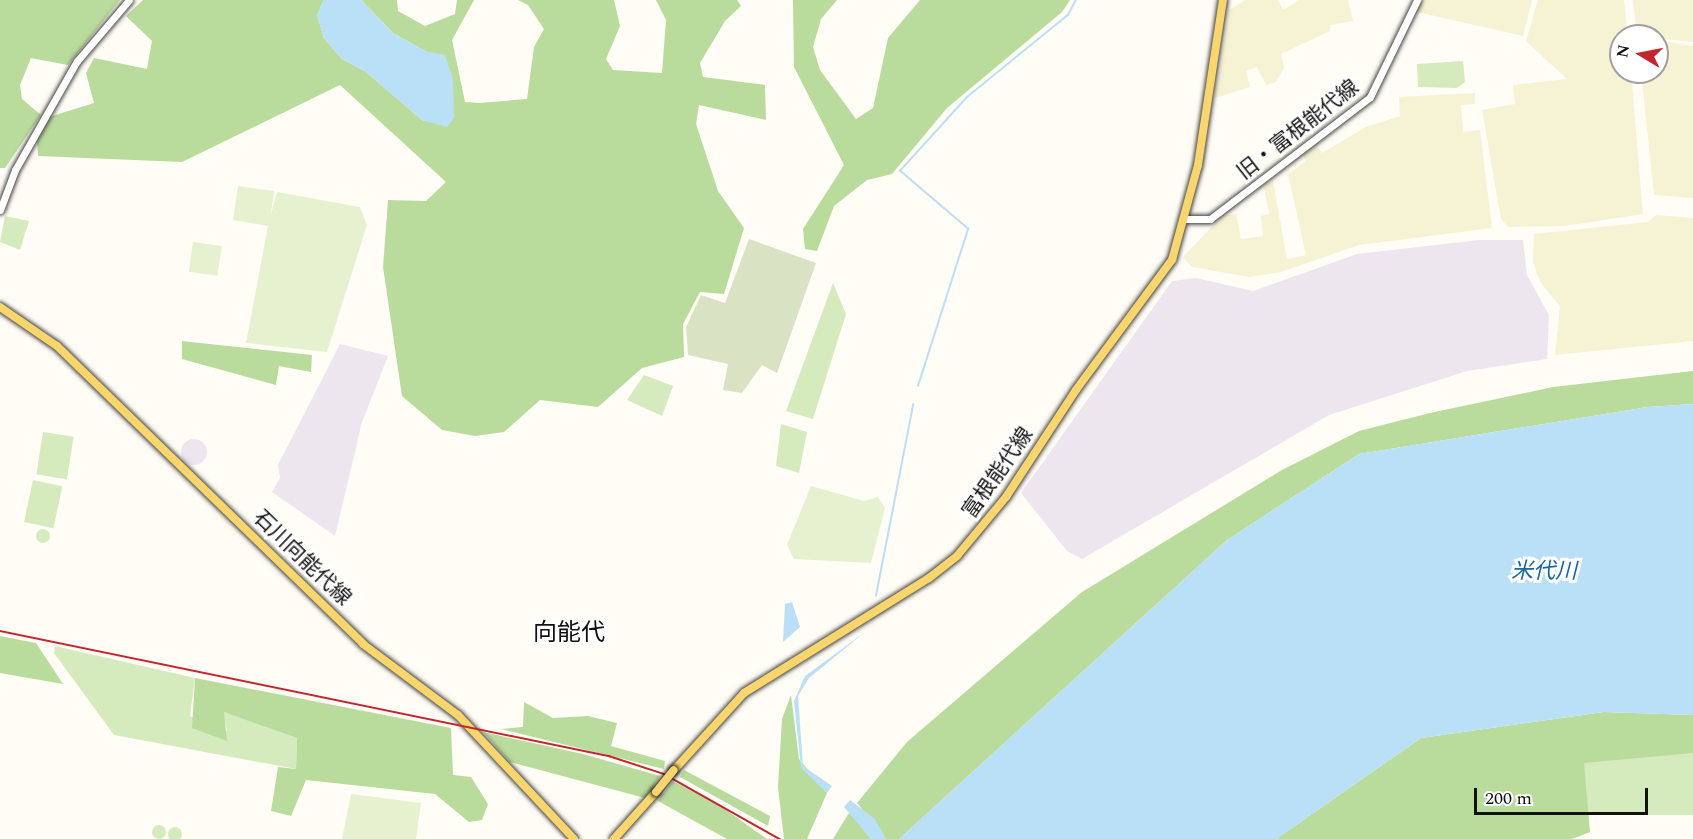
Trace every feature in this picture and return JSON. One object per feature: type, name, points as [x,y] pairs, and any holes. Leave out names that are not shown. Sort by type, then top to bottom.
[{"type":"main road","name":"富根能代線","points":[[615,839],[674,770],[763,678],[929,578],[979,532],[1076,390],[1156,285],[1172,260],[1186,219],[1223,0]]},
{"type":"main road","name":"石川向能代線","points":[[0,307],[57,345],[363,644],[458,714],[574,839]]},
{"type":"street","points":[[0,210],[15,170],[77,61],[129,0]]},
{"type":"street","name":"旧・富根能代線","points":[[1186,219],[1210,219],[1370,97],[1417,0]]},
{"type":"shaded area","points":[[1245,0],[1278,0],[1283,10],[1299,0],[1348,0],[1353,21],[1330,25],[1330,31],[1281,54],[1284,67],[1276,82],[1266,85],[1257,67],[1246,71],[1250,87],[1215,98],[1229,10]]},
{"type":"shaded area","points":[[1422,0],[1532,0],[1523,36],[1417,12]]},
{"type":"shaded area","points":[[1538,0],[1624,0],[1627,24],[1609,24],[1609,84],[1632,84],[1643,214],[1565,226],[1508,227],[1501,219],[1482,110],[1515,104],[1513,85],[1567,79],[1526,41]]},
{"type":"shaded area","points":[[1633,0],[1693,0],[1693,42],[1669,39],[1669,24],[1636,24]]},
{"type":"shaded area","points":[[1669,42],[1693,46],[1693,198],[1654,195],[1642,84],[1669,84]]},
{"type":"shaded area","points":[[1475,93],[1475,104],[1461,105],[1463,132],[1480,130],[1492,228],[1359,245],[1281,272],[1249,277],[1192,267],[1183,257],[1222,216],[1236,214],[1241,239],[1263,236],[1261,216],[1269,214],[1263,183],[1273,181],[1287,259],[1306,255],[1288,174],[1306,161],[1301,152],[1314,142],[1322,153],[1366,127],[1400,116],[1399,97]]},
{"type":"shaded area","points":[[1656,215],[1693,218],[1693,341],[1555,355],[1560,306],[1540,282],[1533,262],[1534,234],[1648,222]]},
{"type":"shaded area","points":[[1479,240],[1523,240],[1527,275],[1549,315],[1547,359],[1467,371],[1329,415],[1082,559],[1067,551],[1021,493],[1172,281],[1196,278],[1253,291],[1357,254]]},
{"type":"shaded area","points":[[340,344],[388,356],[362,422],[335,536],[272,492],[280,478],[278,465]]},
{"type":"shaded area","points":[[194,439],[203,443],[207,452],[203,461],[194,465],[185,461],[181,452],[185,443]]},
{"type":"green space","points":[[0,0],[120,0],[68,65],[31,58],[20,85],[22,99],[41,115],[5,168],[0,168]]},
{"type":"green space","points":[[143,0],[324,0],[317,15],[324,38],[342,59],[365,71],[422,120],[447,126],[425,51],[393,33],[361,0],[397,0],[398,11],[425,26],[455,14],[457,0],[474,0],[452,40],[465,102],[480,103],[527,99],[534,47],[544,29],[528,5],[518,0],[614,0],[620,26],[606,59],[613,70],[662,73],[666,20],[656,0],[737,0],[741,6],[725,21],[700,63],[703,77],[765,85],[766,120],[699,105],[696,124],[718,191],[744,228],[724,294],[700,292],[683,324],[684,357],[642,368],[598,407],[540,400],[504,432],[475,436],[442,430],[402,396],[383,267],[388,200],[426,201],[446,182],[340,85],[182,162],[38,156],[37,140],[49,117],[94,103],[86,73],[94,58],[147,69],[152,41],[126,16]]},
{"type":"green space","points":[[793,0],[837,0],[821,19],[813,47],[820,70],[856,119],[873,108],[888,38],[920,0],[1070,0],[1062,12],[947,108],[892,174],[867,180],[834,206],[817,251],[805,249],[803,229],[844,165],[794,67]]},
{"type":"green space","points":[[1463,61],[1465,82],[1457,88],[1418,87],[1417,64]]},
{"type":"green space","points":[[238,186],[274,191],[271,214],[277,192],[360,207],[367,225],[327,352],[246,343],[268,226],[233,220]]},
{"type":"green space","points":[[5,216],[29,221],[20,250],[0,242]]},
{"type":"green space","points":[[749,239],[816,263],[777,373],[762,365],[742,393],[723,390],[728,364],[688,355],[686,327],[701,295],[725,303]]},
{"type":"green space","points":[[193,242],[222,246],[218,276],[189,272]]},
{"type":"green space","points":[[833,283],[846,314],[813,419],[786,411]]},
{"type":"green space","points":[[182,341],[312,355],[311,372],[279,366],[276,385],[182,359]]},
{"type":"green space","points":[[1693,371],[1693,404],[1648,407],[1359,454],[1227,540],[899,839],[886,839],[857,803],[907,742],[1082,592],[1282,470],[1359,431],[1430,413],[1553,387]]},
{"type":"green space","points":[[644,375],[673,386],[662,416],[627,400]]},
{"type":"green space","points":[[781,424],[807,432],[799,473],[776,466]]},
{"type":"green space","points":[[43,432],[74,437],[67,479],[36,474]]},
{"type":"green space","points":[[33,480],[62,486],[53,528],[24,522]]},
{"type":"green space","points":[[811,486],[864,501],[878,497],[885,508],[871,563],[794,559],[787,545]]},
{"type":"green space","points":[[40,529],[46,529],[50,536],[46,543],[40,543],[36,539],[36,533]]},
{"type":"green space","points":[[0,636],[36,643],[63,684],[0,673]]},
{"type":"green space","points":[[55,646],[195,678],[190,716],[227,731],[223,712],[229,713],[297,738],[296,769],[114,735],[54,653]]},
{"type":"green space","points":[[195,678],[451,728],[453,775],[471,777],[488,804],[482,820],[469,822],[435,794],[306,780],[291,816],[271,811],[278,767],[296,769],[297,738],[224,712],[227,741],[192,728]]},
{"type":"green space","points":[[791,695],[799,759],[827,793],[807,839],[784,839],[778,787],[782,719]]},
{"type":"green space","points":[[524,702],[553,718],[588,716],[617,723],[611,746],[665,761],[664,769],[501,729],[523,727]]},
{"type":"green space","points":[[1604,712],[1693,715],[1693,753],[1584,763],[1590,832],[1572,839],[1276,839],[1421,738]]},
{"type":"green space","points":[[483,732],[583,754],[660,776],[645,798],[510,762]]},
{"type":"green space","points":[[1583,753],[1693,753],[1693,815],[1583,815]]},
{"type":"green space","points":[[684,770],[770,816],[768,826],[680,777]]},
{"type":"green space","points":[[673,781],[719,805],[767,839],[727,839],[658,801]]},
{"type":"green space","points":[[351,794],[421,803],[416,839],[342,839]]},
{"type":"green space","points":[[849,813],[856,820],[871,839],[833,839]]},
{"type":"green space","points":[[156,825],[162,825],[166,832],[162,839],[156,839],[152,835],[152,829]]},
{"type":"green space","points":[[175,827],[180,829],[182,834],[180,839],[175,841],[170,839],[168,834],[170,829]]},
{"type":"water","points":[[324,0],[361,0],[393,33],[425,51],[445,55],[453,79],[454,118],[447,127],[422,120],[365,71],[342,59],[324,38],[317,15]]},
{"type":"water","name":"米代川","points":[[1693,404],[1693,715],[1604,712],[1421,738],[1276,839],[899,839],[1227,540],[1359,454],[1648,407]]},
{"type":"water","points":[[792,602],[800,627],[783,642],[785,604]]},
{"type":"water","points":[[865,632],[809,678],[798,696],[803,766],[832,786],[827,793],[801,768],[794,701],[805,676]]},
{"type":"water","points":[[850,800],[875,819],[886,839],[871,839],[844,807]]},
{"type":"waterway","points":[[918,386],[968,229],[900,171],[967,97],[1068,15],[1076,0]]},
{"type":"waterway","points":[[876,596],[913,405]]},
{"type":"railway","points":[[0,631],[609,756],[664,774],[780,839]]},
{"type":"district","name":"向能代","points":[[569,634]]}]
